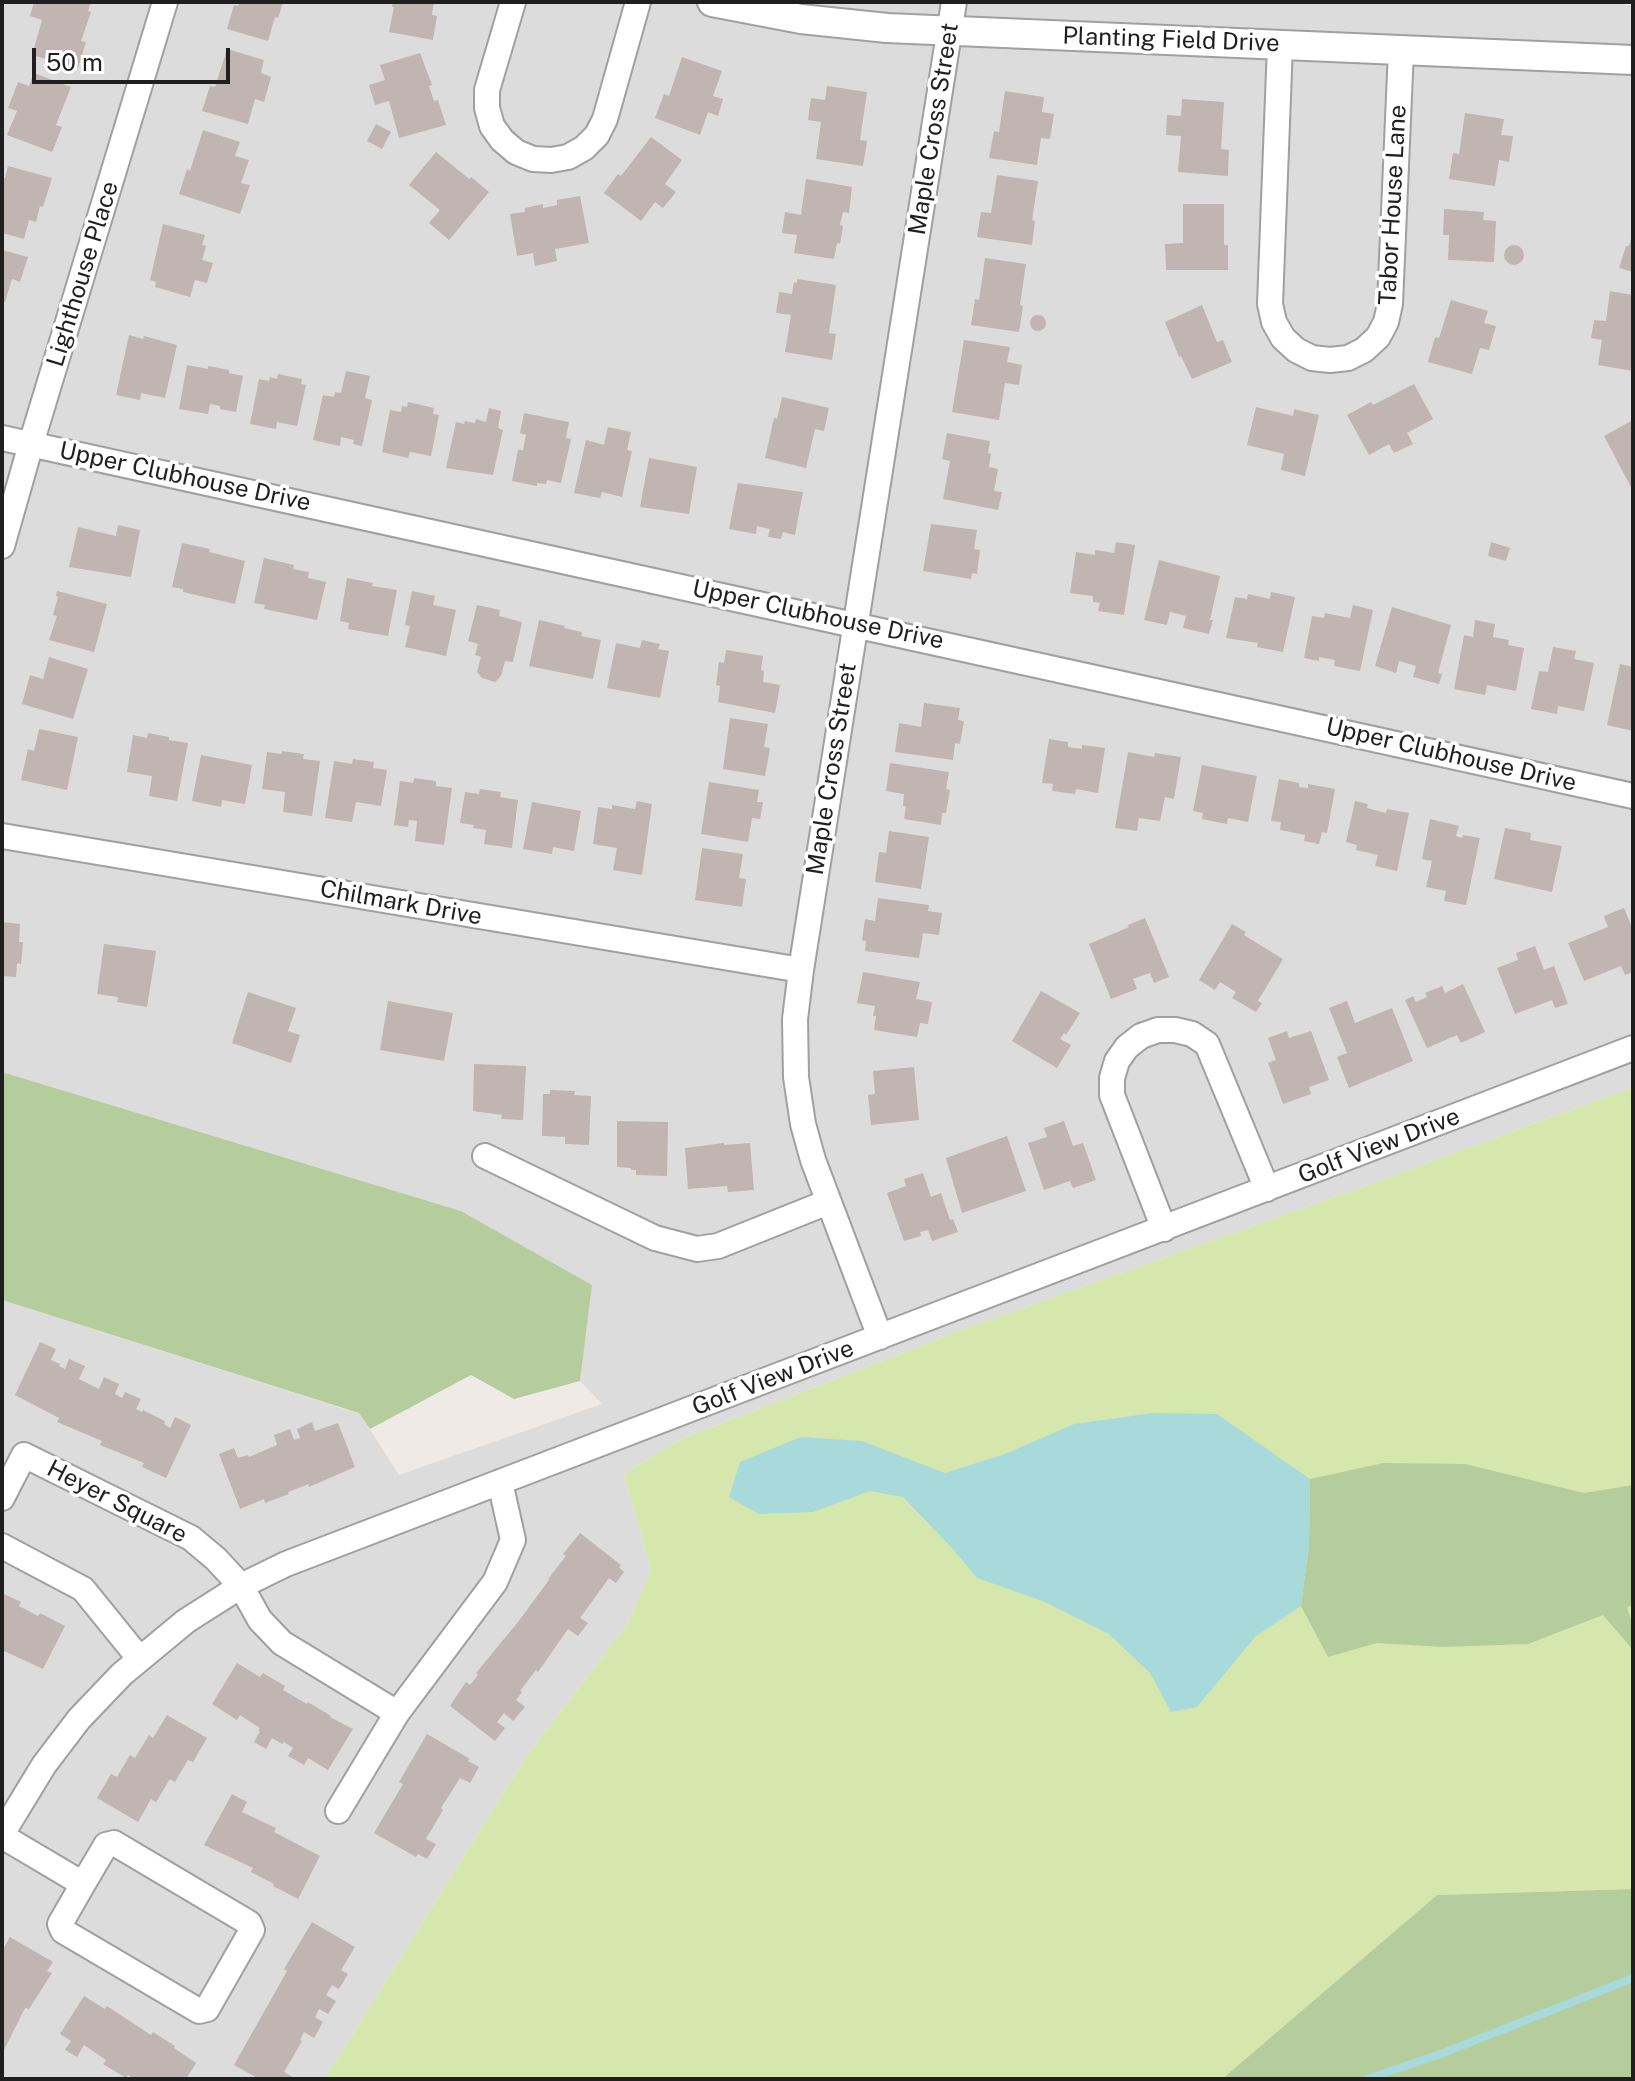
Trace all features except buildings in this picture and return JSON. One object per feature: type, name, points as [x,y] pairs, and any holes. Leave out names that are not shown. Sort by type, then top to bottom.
[{"type":"street","name":"Lighthouse Place","points":[[2,546],[165,2]]},
{"type":"street","points":[[513,2],[487,90],[487,108],[492,126],[516,152],[533,159],[551,160],[568,157],[584,148],[597,135],[605,119],[638,2]]},
{"type":"street","name":"Planting Field Drive","points":[[712,2],[801,19],[887,28],[1633,60]]},
{"type":"street","name":"Maple Cross Street","points":[[880,1337],[828,1202],[803,1124],[796,1077],[795,1019],[954,2]]},
{"type":"street","name":"Tabor House Lane","points":[[1280,45],[1270,304],[1274,322],[1283,338],[1296,350],[1312,358],[1330,360],[1348,358],[1364,350],[1378,337],[1386,322],[1390,304],[1401,50]]},
{"type":"street","name":"Upper Clubhouse Drive","points":[[2,438],[1633,796]]},
{"type":"street","name":"Chilmark Drive","points":[[2,836],[801,970]]},
{"type":"street","points":[[1164,1229],[1112,1095],[1112,1078],[1117,1061],[1127,1047],[1141,1036],[1158,1030],[1175,1030],[1192,1034],[1207,1044],[1267,1189]]},
{"type":"street","name":"Golf View Drive","points":[[2,1835],[44,1765],[79,1719],[139,1658],[186,1621],[241,1586],[286,1564],[1633,1048]]},
{"type":"street","points":[[485,1156],[655,1238],[697,1249],[718,1246],[828,1202]]},
{"type":"street","name":"Heyer Square","points":[[2,1498],[24,1455],[191,1538],[241,1586]]},
{"type":"street","points":[[338,1811],[397,1713],[495,1582],[513,1540],[500,1482]]},
{"type":"street","points":[[2,1546],[83,1589],[139,1658]]},
{"type":"street","points":[[241,1586],[260,1620],[282,1643],[397,1713]]},
{"type":"street","points":[[2,1835],[83,1884]]},
{"type":"street","points":[[114,1843],[249,1923],[252,1930],[207,2009],[199,2011],[63,1931],[60,1924],[83,1884],[106,1845],[114,1843]]},
{"type":"shaded area","points":[[2,2],[1610,2],[1633,6],[1633,1087],[964,1329],[679,1440],[624,1474],[651,1570],[628,1623],[524,1760],[325,2079],[2,2079],[2,1300],[360,1414],[399,1475],[602,1404],[580,1381],[592,1285],[461,1211],[2,1072]]},
{"type":"green space","points":[[2,1072],[461,1211],[592,1285],[580,1381],[514,1399],[471,1375],[370,1429],[359,1413],[2,1300]]},
{"type":"green space","points":[[1633,1087],[1633,1889],[1437,1895],[1222,2079],[325,2079],[524,1760],[628,1623],[651,1570],[624,1474],[679,1440],[964,1329]]},
{"type":"green space","points":[[1383,1463],[1465,1464],[1584,1493],[1633,1485],[1633,1605],[1627,1607],[1633,1626],[1633,1650],[1603,1615],[1528,1644],[1443,1647],[1377,1643],[1328,1657],[1301,1606],[1309,1545],[1310,1479]]},
{"type":"green space","points":[[1633,1889],[1633,2079],[1222,2079],[1437,1895]]},
{"type":"water","points":[[1153,1413],[1217,1414],[1310,1479],[1309,1545],[1301,1606],[1256,1636],[1197,1707],[1171,1712],[1150,1673],[1109,1634],[1045,1602],[977,1578],[903,1497],[870,1491],[813,1512],[759,1514],[729,1497],[740,1462],[801,1437],[862,1441],[945,1473],[1005,1454],[1074,1424]]},
{"type":"waterway","points":[[1367,2079],[1438,2055],[1633,1978]]}]
